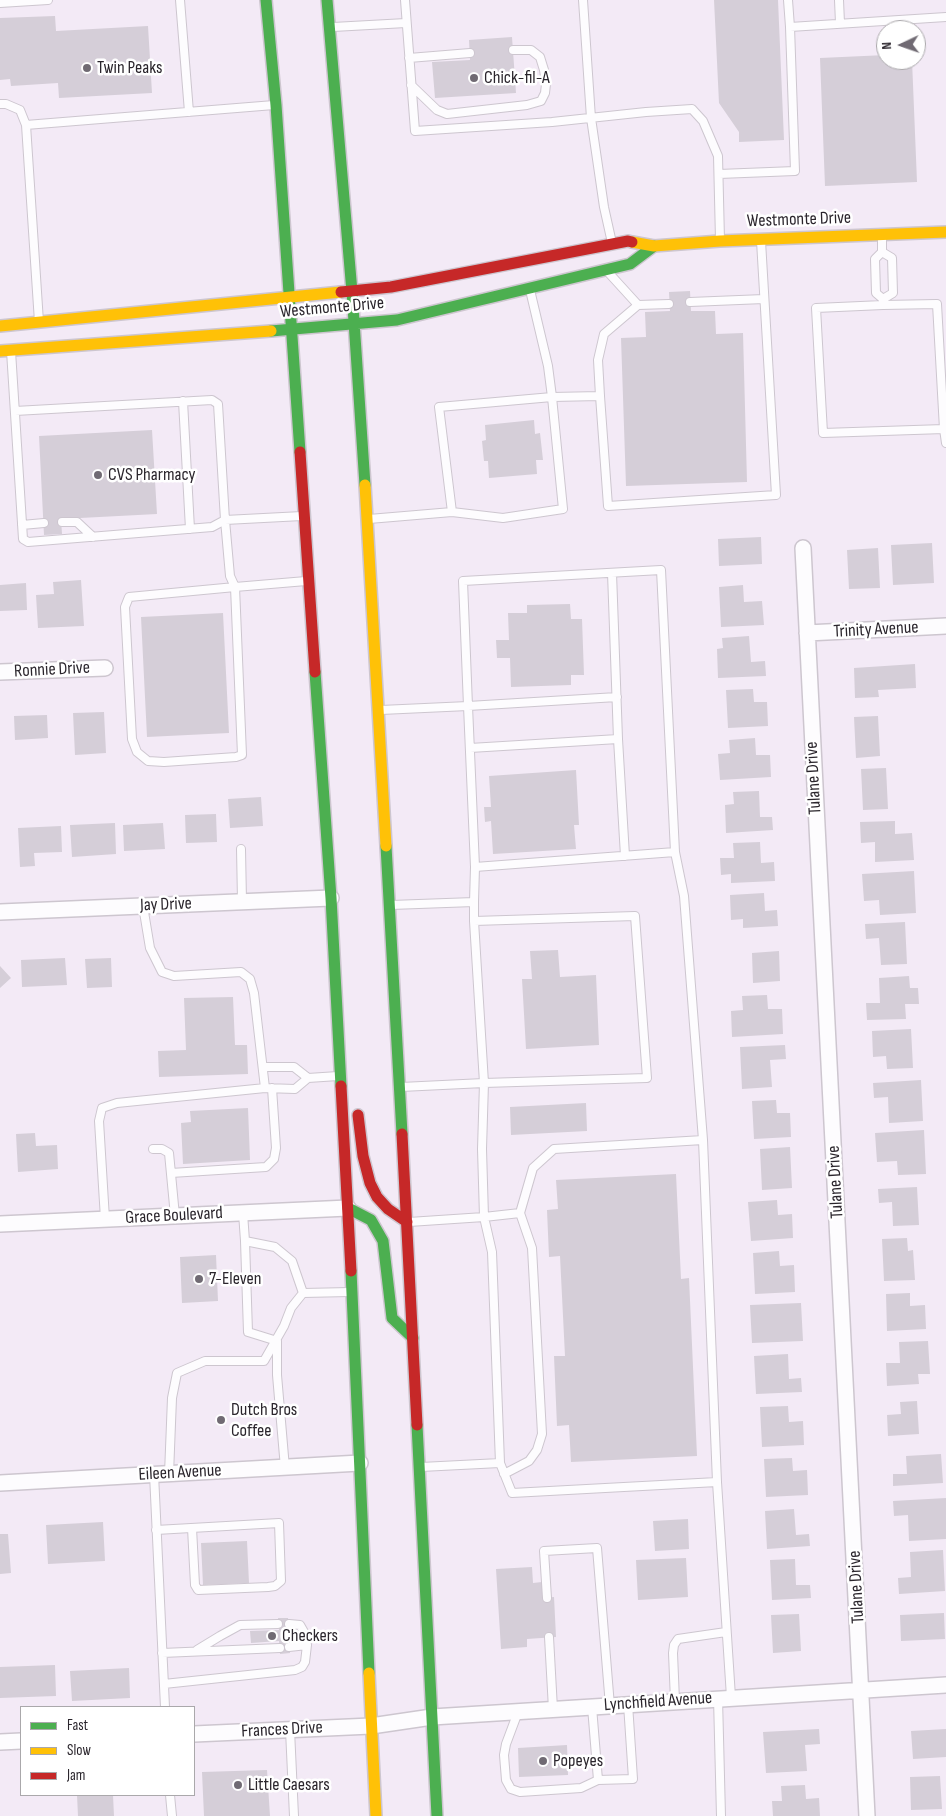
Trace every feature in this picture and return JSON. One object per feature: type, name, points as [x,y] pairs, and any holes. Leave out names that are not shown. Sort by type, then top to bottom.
[{"type":"main road","points":[[266,0],[276,105],[290,298],[338,1008],[347,1074],[348,1208],[376,1816]]},
{"type":"main road","points":[[327,0],[352,292],[367,519],[400,1087],[437,1816]]},
{"type":"main road","name":"Westmonte Drive","points":[[0,326],[391,287],[628,241],[654,246],[761,239],[946,232]]},
{"type":"main road","name":"Westmonte Drive","points":[[6,350],[292,330],[397,320],[630,264],[654,246]]},
{"type":"main road","points":[[356,1101],[363,1156],[370,1183],[377,1197],[388,1209],[407,1222]]},
{"type":"main road","points":[[348,1208],[371,1220],[383,1241],[392,1318],[413,1338]]},
{"type":"street","name":"Tulane Drive","points":[[803,548],[868,1816]]},
{"type":"street","name":"Trinity Avenue","points":[[807,633],[946,626]]},
{"type":"street","name":"Ronnie Drive","points":[[0,672],[104,668]]},
{"type":"street","name":"Jay Drive","points":[[0,912],[331,898]]},
{"type":"street","name":"Grace Boulevard","points":[[0,1224],[348,1208]]},
{"type":"street","name":"Eileen Avenue","points":[[0,1483],[360,1463]]},
{"type":"street","name":"Lynchfield Avenue","points":[[371,1726],[432,1717],[946,1685]]},
{"type":"street","name":"Frances Drive","points":[[195,1734],[371,1726]]},
{"type":"street","points":[[0,1742],[20,1741]]},
{"type":"lane","points":[[0,3],[48,0]]},
{"type":"lane","points":[[180,0],[189,112]]},
{"type":"lane","points":[[405,0],[416,131],[692,109],[703,121],[718,156],[720,241]]},
{"type":"lane","points":[[583,0],[591,118],[604,207],[612,245]]},
{"type":"lane","points":[[719,174],[795,171],[788,0]]},
{"type":"lane","points":[[839,0],[840,23]]},
{"type":"lane","points":[[790,27],[946,17]]},
{"type":"lane","points":[[329,27],[406,23]]},
{"type":"lane","points":[[411,85],[437,110],[447,114],[527,105],[541,101],[545,93],[546,84],[540,57],[531,50],[513,50]]},
{"type":"lane","points":[[409,58],[470,53]]},
{"type":"lane","points":[[0,104],[6,104],[20,110],[26,125],[39,322]]},
{"type":"lane","points":[[26,125],[276,105]]},
{"type":"lane","points":[[882,235],[882,252],[875,259],[875,268],[876,293],[883,302]]},
{"type":"lane","points":[[670,304],[638,305],[604,334],[598,360],[608,506],[776,495],[761,239]]},
{"type":"lane","points":[[882,252],[892,258],[893,293],[883,302]]},
{"type":"lane","points":[[605,270],[638,305]]},
{"type":"lane","points":[[367,519],[452,512],[503,518],[563,509],[548,366],[529,288]]},
{"type":"lane","points":[[690,302],[764,299]]},
{"type":"lane","points":[[945,429],[823,433],[816,308],[883,302],[946,303]]},
{"type":"lane","points":[[937,304],[946,444]]},
{"type":"lane","points":[[6,350],[15,411],[23,539],[28,542],[212,527],[225,520],[304,516]]},
{"type":"lane","points":[[452,512],[439,407],[552,397],[600,396]]},
{"type":"lane","points":[[15,411],[183,401],[212,400],[218,404],[230,576],[235,587],[242,755],[164,762],[148,761],[137,752],[132,740],[125,618],[125,607],[129,597],[235,587],[309,581]]},
{"type":"lane","points":[[183,401],[190,529]]},
{"type":"lane","points":[[62,522],[77,522],[93,537]]},
{"type":"lane","points":[[22,524],[44,523]]},
{"type":"lane","points":[[717,1482],[512,1493],[500,1463],[492,1252],[484,1217],[482,1150],[484,1083],[474,921],[475,867],[463,581],[661,570],[675,852],[684,896],[703,1140],[717,1482],[726,1632],[721,1816]]},
{"type":"lane","points":[[612,573],[618,739],[625,856]]},
{"type":"lane","points":[[378,710],[617,697]]},
{"type":"lane","points":[[470,748],[618,739]]},
{"type":"lane","points":[[241,849],[242,901]]},
{"type":"lane","points":[[475,867],[675,852]]},
{"type":"lane","points":[[389,905],[474,902]]},
{"type":"lane","points":[[143,906],[150,948],[162,972],[174,976],[241,972],[250,979],[254,994],[263,1067],[269,1088],[276,1148],[274,1159],[266,1167],[171,1173]]},
{"type":"lane","points":[[400,1087],[647,1078],[635,916],[474,921]]},
{"type":"lane","points":[[263,1067],[294,1067],[308,1078]]},
{"type":"lane","points":[[105,1219],[99,1122],[102,1108],[117,1104],[269,1088],[295,1088],[308,1078],[347,1074]]},
{"type":"lane","points":[[504,1474],[529,1461],[537,1450],[542,1434],[532,1248],[520,1213],[533,1168],[554,1149],[703,1140]]},
{"type":"lane","points":[[152,1149],[162,1149],[169,1153],[175,1216]]},
{"type":"lane","points":[[101,1153],[110,1152]]},
{"type":"lane","points":[[243,1213],[248,1332],[277,1341]]},
{"type":"lane","points":[[407,1222],[520,1213]]},
{"type":"lane","points":[[245,1241],[275,1247],[292,1261],[303,1293]]},
{"type":"lane","points":[[303,1293],[352,1292]]},
{"type":"lane","points":[[165,1706],[156,1530],[161,1474],[177,1373],[205,1361],[264,1362],[277,1341],[291,1308],[303,1293]]},
{"type":"lane","points":[[277,1341],[285,1468]]},
{"type":"lane","points":[[419,1467],[500,1463]]},
{"type":"lane","points":[[156,1530],[279,1523],[281,1582],[275,1586],[268,1587],[198,1590],[195,1585],[192,1528]]},
{"type":"lane","points":[[547,1598],[544,1551],[597,1548],[610,1706]]},
{"type":"lane","points":[[196,1651],[240,1625],[278,1624]]},
{"type":"lane","points":[[164,1684],[295,1670],[302,1667],[305,1662],[307,1645],[304,1632],[300,1625],[289,1624]]},
{"type":"lane","points":[[676,1701],[673,1653],[678,1639],[726,1632]]},
{"type":"lane","points":[[549,1637],[553,1709]]},
{"type":"lane","points":[[289,1647],[307,1645]]},
{"type":"lane","points":[[162,1653],[280,1648]]},
{"type":"lane","points":[[518,1712],[506,1744],[504,1755],[506,1780],[511,1789],[520,1792],[581,1788],[598,1780],[633,1779],[628,1704]]},
{"type":"lane","points":[[592,1707],[598,1780]]},
{"type":"lane","points":[[290,1730],[294,1816]]},
{"type":"lane","points":[[170,1796],[172,1816]]},
{"type":"building","points":[[714,0],[778,0],[784,140],[739,142],[739,132],[719,103]]},
{"type":"building","points":[[55,16],[56,31],[148,26],[152,93],[59,98],[58,83],[11,86],[10,79],[0,80],[0,18]]},
{"type":"building","name":"Chick-fil-A","points":[[512,37],[516,93],[435,98],[432,62],[470,60],[469,40]]},
{"type":"building","points":[[876,55],[876,70],[912,70],[917,182],[825,186],[820,58]]},
{"type":"building","points":[[690,291],[691,311],[715,311],[716,334],[743,333],[747,482],[626,486],[621,338],[646,337],[645,312],[670,311],[669,292]]},
{"type":"building","points":[[534,420],[535,434],[540,433],[543,460],[536,460],[537,474],[489,478],[488,461],[484,461],[482,441],[486,440],[485,425]]},
{"type":"building","name":"CVS Pharmacy","points":[[152,430],[157,514],[61,519],[62,534],[44,535],[39,436]]},
{"type":"building","points":[[761,537],[762,564],[719,566],[718,539]]},
{"type":"building","points":[[932,543],[934,583],[893,585],[891,545]]},
{"type":"building","points":[[878,548],[880,588],[849,589],[847,550]]},
{"type":"building","points":[[81,580],[84,626],[38,628],[36,595],[54,594],[53,582]]},
{"type":"building","points":[[26,583],[27,610],[0,611],[0,585]]},
{"type":"building","points":[[743,585],[744,602],[762,601],[764,625],[721,627],[719,587]]},
{"type":"building","points":[[570,604],[571,619],[582,619],[584,675],[571,675],[571,685],[511,687],[510,658],[497,658],[496,640],[509,640],[508,613],[527,613],[527,605]]},
{"type":"building","points":[[223,613],[229,733],[147,737],[141,617]]},
{"type":"building","points":[[749,636],[751,662],[765,661],[766,676],[718,678],[717,649],[723,648],[722,638]]},
{"type":"building","points":[[915,664],[916,688],[878,690],[879,697],[855,698],[854,668]]},
{"type":"building","points":[[753,689],[754,702],[767,702],[768,726],[728,728],[726,690]]},
{"type":"building","points":[[104,712],[106,753],[75,755],[73,713]]},
{"type":"building","points":[[47,715],[48,738],[15,740],[14,716]]},
{"type":"building","points":[[878,716],[880,756],[856,758],[854,717]]},
{"type":"building","points":[[755,738],[756,755],[770,755],[771,777],[720,780],[718,754],[730,753],[729,740]]},
{"type":"building","points":[[886,768],[888,809],[863,810],[861,769]]},
{"type":"building","points":[[576,770],[579,825],[574,825],[576,849],[493,854],[491,821],[485,822],[484,807],[491,807],[489,776]]},
{"type":"building","points":[[759,791],[760,817],[772,817],[773,830],[726,833],[725,805],[734,804],[733,792]]},
{"type":"building","points":[[261,797],[263,826],[230,828],[228,799]]},
{"type":"building","points":[[216,814],[217,842],[186,843],[185,815]]},
{"type":"building","points":[[895,821],[895,834],[912,833],[914,860],[875,862],[875,842],[861,843],[860,822]]},
{"type":"building","points":[[115,823],[116,854],[72,857],[70,825]]},
{"type":"building","points":[[163,823],[165,849],[124,851],[123,825]]},
{"type":"building","points":[[61,826],[62,852],[34,853],[35,866],[20,867],[18,828]]},
{"type":"building","points":[[760,842],[761,863],[774,862],[775,881],[731,883],[731,874],[721,875],[720,858],[734,858],[733,843]]},
{"type":"building","points":[[914,871],[916,913],[880,915],[879,900],[864,901],[862,874]]},
{"type":"building","points":[[764,893],[765,911],[777,910],[778,926],[743,928],[743,919],[731,920],[730,895]]},
{"type":"building","points":[[905,922],[907,964],[881,965],[879,938],[866,939],[865,924]]},
{"type":"building","points":[[558,950],[560,977],[596,975],[599,1045],[526,1049],[522,979],[532,979],[530,951]]},
{"type":"building","points":[[779,951],[780,981],[753,983],[752,953]]},
{"type":"building","points":[[65,958],[67,985],[22,987],[21,960]]},
{"type":"building","points":[[111,958],[112,987],[87,988],[85,959]]},
{"type":"building","points":[[0,966],[11,978],[0,988]]},
{"type":"building","points":[[909,976],[910,988],[918,988],[919,1004],[905,1004],[906,1019],[867,1020],[866,1003],[880,1003],[879,978]]},
{"type":"building","points":[[767,995],[768,1009],[782,1009],[783,1034],[732,1037],[731,1011],[743,1010],[742,996]]},
{"type":"building","points":[[233,997],[235,1045],[247,1045],[248,1074],[159,1077],[158,1051],[186,1050],[184,998]]},
{"type":"building","points":[[911,1029],[913,1068],[887,1069],[886,1056],[873,1057],[872,1031]]},
{"type":"building","points":[[785,1045],[786,1059],[770,1060],[772,1087],[742,1089],[740,1047]]},
{"type":"building","points":[[921,1080],[923,1121],[889,1123],[888,1097],[874,1098],[873,1083]]},
{"type":"building","points":[[776,1100],[777,1113],[790,1113],[791,1137],[754,1139],[752,1101]]},
{"type":"building","points":[[586,1103],[587,1131],[511,1135],[510,1107]]},
{"type":"building","points":[[248,1108],[250,1160],[183,1164],[181,1123],[191,1122],[190,1111]]},
{"type":"building","points":[[924,1130],[926,1174],[898,1175],[897,1161],[877,1162],[875,1133]]},
{"type":"building","points":[[35,1133],[36,1146],[57,1145],[58,1169],[18,1172],[16,1134]]},
{"type":"building","points":[[790,1147],[792,1188],[762,1190],[760,1149]]},
{"type":"building","points":[[676,1174],[681,1279],[689,1278],[697,1456],[571,1462],[569,1425],[557,1426],[554,1356],[565,1356],[560,1256],[549,1257],[547,1210],[558,1209],[556,1180]]},
{"type":"building","points":[[917,1187],[919,1225],[893,1226],[892,1202],[879,1203],[878,1189]]},
{"type":"building","points":[[777,1200],[778,1215],[792,1214],[793,1238],[751,1241],[748,1202]]},
{"type":"building","points":[[907,1238],[908,1251],[913,1250],[915,1280],[884,1281],[882,1239]]},
{"type":"building","points":[[779,1251],[780,1266],[794,1265],[795,1292],[755,1294],[753,1253]]},
{"type":"building","name":"7-Eleven","points":[[216,1255],[218,1301],[182,1303],[180,1257]]},
{"type":"building","points":[[910,1293],[910,1306],[925,1305],[926,1329],[887,1331],[886,1294]]},
{"type":"building","points":[[801,1303],[803,1341],[752,1343],[750,1305]]},
{"type":"building","points":[[928,1341],[930,1374],[918,1374],[919,1384],[887,1386],[886,1363],[900,1363],[899,1342]]},
{"type":"building","points":[[788,1354],[789,1379],[801,1378],[802,1392],[756,1394],[754,1356]]},
{"type":"building","points":[[917,1401],[919,1434],[888,1436],[887,1415],[901,1414],[900,1402]]},
{"type":"building","points":[[788,1406],[789,1422],[803,1421],[804,1445],[762,1447],[760,1407]]},
{"type":"building","points":[[941,1454],[943,1483],[893,1486],[893,1474],[907,1474],[906,1456]]},
{"type":"building","points":[[792,1458],[793,1471],[807,1470],[808,1495],[766,1497],[764,1459]]},
{"type":"building","points":[[946,1498],[946,1539],[909,1541],[908,1515],[894,1516],[893,1501]]},
{"type":"building","points":[[794,1509],[796,1535],[809,1534],[810,1546],[767,1549],[765,1511]]},
{"type":"building","points":[[688,1519],[689,1549],[655,1551],[653,1521]]},
{"type":"building","points":[[103,1522],[105,1561],[48,1564],[46,1525]]},
{"type":"building","points":[[0,1534],[8,1534],[11,1573],[0,1574]]},
{"type":"building","points":[[247,1541],[249,1583],[203,1585],[201,1543]]},
{"type":"building","points":[[943,1550],[945,1591],[899,1594],[898,1578],[911,1577],[910,1552]]},
{"type":"building","points":[[686,1558],[688,1597],[638,1600],[636,1560]]},
{"type":"building","points":[[795,1559],[796,1585],[810,1585],[811,1598],[772,1600],[770,1560]]},
{"type":"building","points":[[532,1567],[533,1583],[542,1582],[543,1598],[554,1597],[556,1637],[527,1639],[527,1647],[501,1649],[496,1569]]},
{"type":"building","points":[[944,1613],[945,1639],[901,1641],[900,1615]]},
{"type":"building","points":[[799,1614],[801,1651],[773,1653],[771,1615]]},
{"type":"building","name":"Checkers","points":[[278,1618],[288,1618],[289,1629],[293,1629],[294,1640],[289,1641],[290,1653],[280,1654],[279,1641],[251,1643],[250,1631],[279,1630]]},
{"type":"building","points":[[55,1665],[56,1696],[0,1698],[0,1667]]},
{"type":"building","points":[[129,1668],[130,1698],[72,1701],[70,1671]]},
{"type":"building","points":[[819,1729],[820,1744],[805,1745],[807,1771],[766,1773],[763,1732]]},
{"type":"building","points":[[946,1729],[946,1757],[913,1759],[911,1731]]},
{"type":"building","name":"Popeyes","points":[[567,1745],[568,1775],[519,1777],[518,1748]]},
{"type":"building","points":[[267,1770],[270,1816],[204,1816],[202,1772]]},
{"type":"building","points":[[940,1776],[942,1809],[911,1810],[910,1777]]},
{"type":"building","points":[[805,1785],[806,1799],[819,1798],[820,1816],[773,1816],[772,1801],[782,1801],[781,1786]]},
{"type":"building","points":[[77,1796],[113,1796],[114,1816],[78,1816]]},
{"type":"traffic: fast","points":[[266,0],[276,105],[300,452]]},
{"type":"traffic: fast","points":[[327,0],[352,292],[365,485]]},
{"type":"traffic: fast","points":[[271,331],[397,320],[630,264],[654,246]]},
{"type":"traffic: fast","points":[[315,672],[331,898],[341,1086]]},
{"type":"traffic: fast","points":[[386,846],[402,1134]]},
{"type":"traffic: fast","points":[[348,1208],[371,1220],[383,1241],[392,1318],[413,1338]]},
{"type":"traffic: fast","points":[[351,1271],[369,1673]]},
{"type":"traffic: fast","points":[[417,1425],[437,1816]]},
{"type":"traffic: slow","points":[[632,242],[654,246],[720,241],[946,232]]},
{"type":"traffic: slow","points":[[0,326],[341,292]]},
{"type":"traffic: slow","points":[[0,351],[271,331]]},
{"type":"traffic: slow","points":[[365,485],[386,846]]},
{"type":"traffic: slow","points":[[369,1673],[376,1816]]},
{"type":"traffic: jam","points":[[341,292],[391,287],[628,241],[632,242]]},
{"type":"traffic: jam","points":[[300,452],[315,672]]},
{"type":"traffic: jam","points":[[341,1086],[351,1271]]},
{"type":"traffic: jam","points":[[358,1115],[363,1156],[370,1183],[377,1197],[388,1209],[407,1222]]},
{"type":"traffic: jam","points":[[402,1134],[417,1425]]},
{"type":"place","name":"Twin Peaks","points":[[87,68]]},
{"type":"place","name":"Chick-fil-A","points":[[474,78]]},
{"type":"place","name":"CVS Pharmacy","points":[[98,475]]},
{"type":"place","name":"7-Eleven","points":[[199,1279]]},
{"type":"place","name":"Dutch Bros Coffee","points":[[221,1420]]},
{"type":"place","name":"Checkers","points":[[272,1636]]},
{"type":"place","name":"Popeyes","points":[[543,1761]]},
{"type":"place","name":"Little Caesars","points":[[238,1785]]}]
